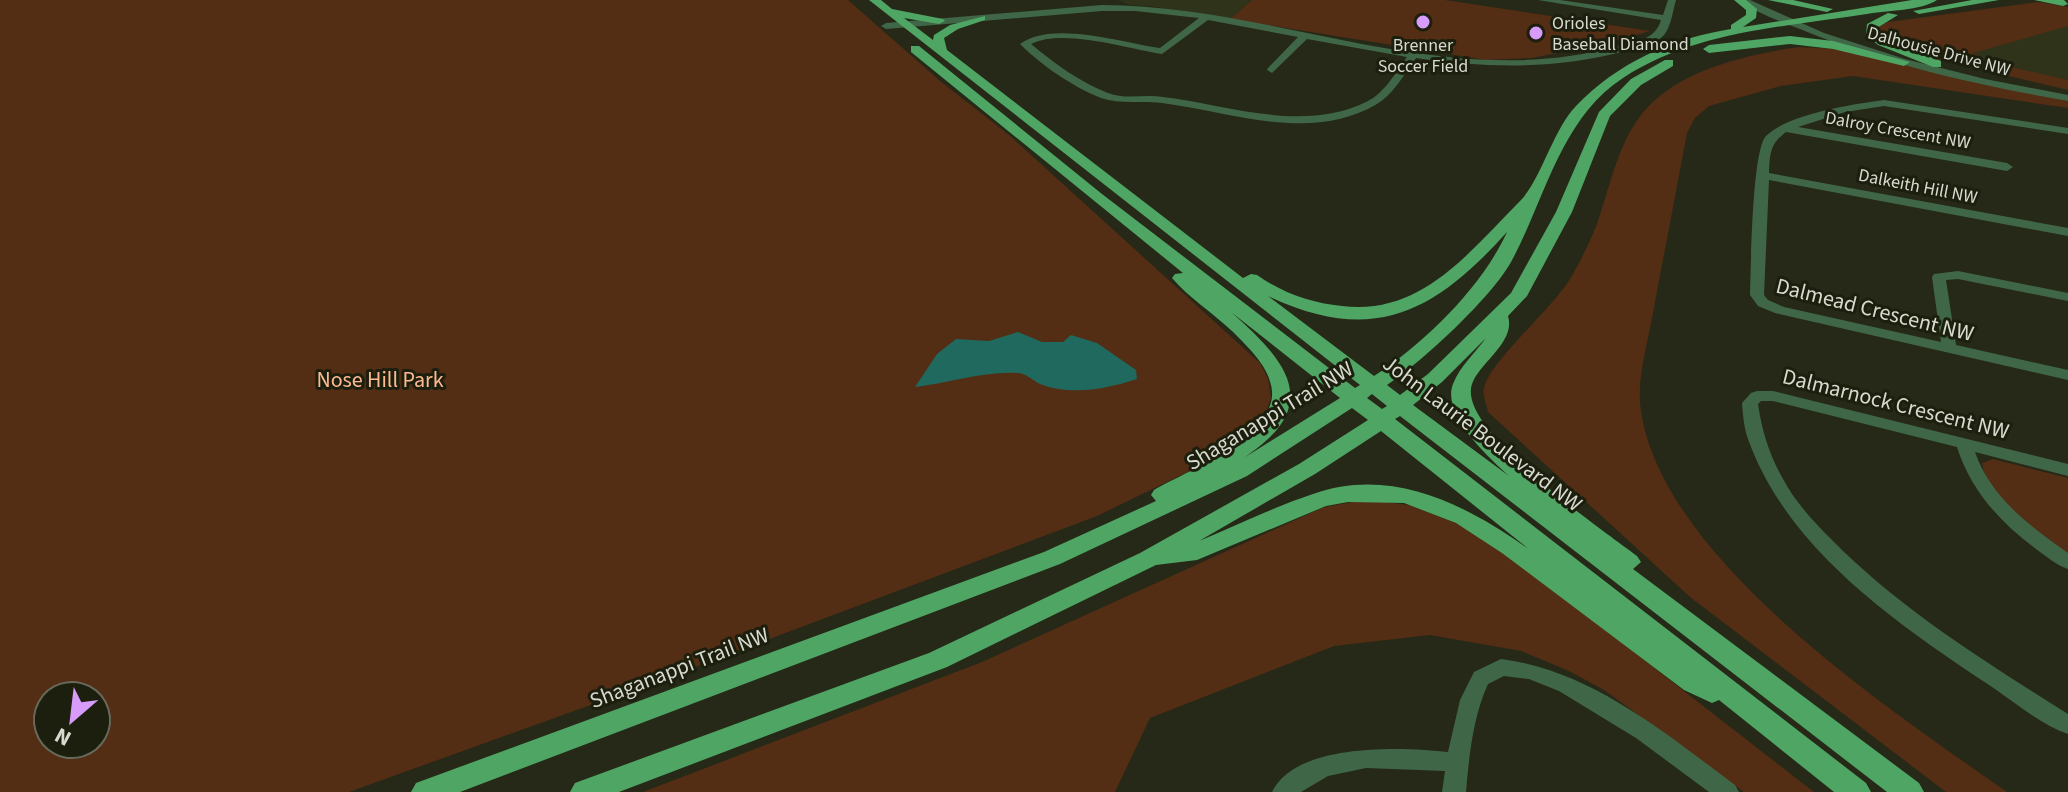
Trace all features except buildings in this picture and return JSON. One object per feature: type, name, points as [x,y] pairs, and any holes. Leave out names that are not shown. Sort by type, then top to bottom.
[{"type":"main road","name":"John Laurie Boulevard NW","points":[[857,0],[1097,197],[1910,792]]},
{"type":"main road","name":"John Laurie Boulevard NW","points":[[874,0],[1157,219],[1364,391]]},
{"type":"main road","points":[[1708,42],[1750,20],[1751,9],[1741,0]]},
{"type":"main road","points":[[1773,0],[1821,9],[1891,11]]},
{"type":"main road","name":"Shaganappi Trail NW","points":[[1891,11],[1932,0]]},
{"type":"main road","name":"Shaganappi Trail NW","points":[[426,792],[1052,558],[1239,471],[1364,391],[1452,321],[1502,262],[1531,195],[1579,110],[1638,64],[1708,42],[1802,23],[1994,0]]},
{"type":"main road","points":[[2039,0],[2063,3],[2057,0]]},
{"type":"main road","points":[[887,11],[939,21]]},
{"type":"main road","points":[[1891,11],[1871,26],[1870,33],[1882,42],[1937,64]]},
{"type":"main road","points":[[940,52],[942,47],[938,37],[943,32],[981,18]]},
{"type":"main road","points":[[1708,42],[1790,40],[1833,45],[1904,62]]},
{"type":"main road","name":"Shaganappi Trail NW","points":[[585,792],[938,660],[1148,559],[1307,469],[1392,412],[1501,316],[1545,252],[1604,115],[1616,100],[1650,73],[1708,42]]},
{"type":"main road","points":[[1157,219],[1207,247],[1264,288],[1279,295],[1337,312],[1378,313],[1405,308],[1442,288],[1472,262],[1531,195]]},
{"type":"main road","points":[[1097,197],[1251,341],[1282,386],[1275,417],[1260,435],[1131,513],[1101,536]]},
{"type":"main road","points":[[1501,316],[1501,332],[1471,367],[1459,394],[1464,414],[1478,434],[1552,502],[1864,748],[1910,792]]},
{"type":"main road","name":"John Laurie Boulevard NW","points":[[1392,412],[1759,716],[1856,792]]},
{"type":"main road","points":[[1148,559],[1189,554],[1321,499],[1343,494],[1402,495],[1429,501],[1471,521],[1505,543],[1693,682],[1759,716]]},
{"type":"street","points":[[1542,0],[1666,18]]},
{"type":"street","points":[[886,26],[1082,5],[1147,9],[1490,65],[1544,64],[1649,41],[1662,32],[1672,0]]},
{"type":"street","points":[[1741,0],[1802,23]]},
{"type":"street","points":[[1757,0],[1802,23]]},
{"type":"street","points":[[1205,18],[1162,51],[1080,38],[1034,39],[1025,44],[1110,98],[1156,98],[1235,114],[1284,119],[1342,114],[1371,104],[1385,93],[1414,54]]},
{"type":"street","name":"Dalhousie Drive NW","points":[[1802,23],[1904,62],[1991,84],[2068,95]]},
{"type":"street","name":"Dalhousie Drive NW","points":[[1802,23],[1937,64],[2068,95]]},
{"type":"street","points":[[1272,70],[1305,35]]},
{"type":"street","points":[[1784,128],[1843,109],[1890,103],[2068,131]]},
{"type":"street","name":"Dalroy Crescent NW","points":[[1784,128],[2007,167]]},
{"type":"street","name":"Dalmead Crescent NW","points":[[1784,128],[1769,139],[1762,175],[1757,295],[1760,301],[1780,310],[2068,375]]},
{"type":"street","name":"Dalkeith Hill NW","points":[[1762,175],[2068,232]]},
{"type":"street","points":[[1949,348],[1937,282],[1943,276],[1966,276],[2068,297]]},
{"type":"street","name":"Dalmarnock Crescent NW","points":[[2068,470],[1773,396],[1757,396],[1750,403],[1755,439],[1766,465],[1779,487],[1821,540],[1858,577],[1919,625],[2068,725]]},
{"type":"street","points":[[1964,444],[1968,462],[1989,497],[2028,535],[2068,562]]},
{"type":"street","points":[[1454,792],[1457,763],[1481,678],[1488,672],[1509,667],[1542,676],[1603,705],[1727,792]]},
{"type":"street","points":[[1284,792],[1305,775],[1349,761],[1413,758],[1457,763]]},
{"type":"shaded area","points":[[1118,0],[1252,0],[1230,19],[1129,5]]},
{"type":"shaded area","points":[[2068,23],[2068,84],[1945,54]]},
{"type":"green space","name":"Nose Hill Park","points":[[0,0],[848,0],[939,80],[1009,135],[1260,363],[1268,379],[1271,397],[1267,410],[1259,420],[1202,465],[1097,516],[671,676],[349,792],[0,792]]},
{"type":"green space","points":[[1252,0],[1445,0],[1650,31],[1613,42],[1532,58],[1486,60],[1230,19]]},
{"type":"green space","points":[[2038,2],[2068,7],[2068,26],[1973,53],[1979,55],[1976,58],[1985,61],[2068,80],[2068,90],[1924,56],[1902,49],[1875,33],[1875,28],[1888,22]]},
{"type":"green space","points":[[1798,47],[1838,49],[2068,101],[2068,108],[1853,76],[1781,86],[1709,106],[1695,118],[1687,133],[1642,370],[1640,403],[1655,460],[1687,517],[1732,572],[1786,624],[1903,718],[2007,792],[1946,792],[1690,597],[1488,412],[1484,391],[1489,377],[1570,279],[1597,224],[1627,138],[1647,108],[1676,85],[1709,69],[1763,53]]},
{"type":"green space","points":[[1993,459],[2068,478],[2068,554],[2016,514],[1993,489],[1982,463]]},
{"type":"green space","points":[[1365,500],[1410,505],[1480,533],[1814,792],[1744,792],[1604,690],[1569,671],[1521,651],[1430,635],[1334,646],[1150,718],[1115,792],[643,792],[982,662],[1324,507]]},
{"type":"water","points":[[1018,332],[1042,342],[1063,342],[1071,335],[1097,343],[1136,370],[1137,379],[1101,388],[1064,390],[1040,384],[1021,374],[1005,373],[915,387],[937,354],[956,339],[989,341]]},
{"type":"place","name":"Brenner Soccer Field","points":[[1423,22]]},
{"type":"place","name":"Orioles Baseball Diamond","points":[[1536,33]]}]
